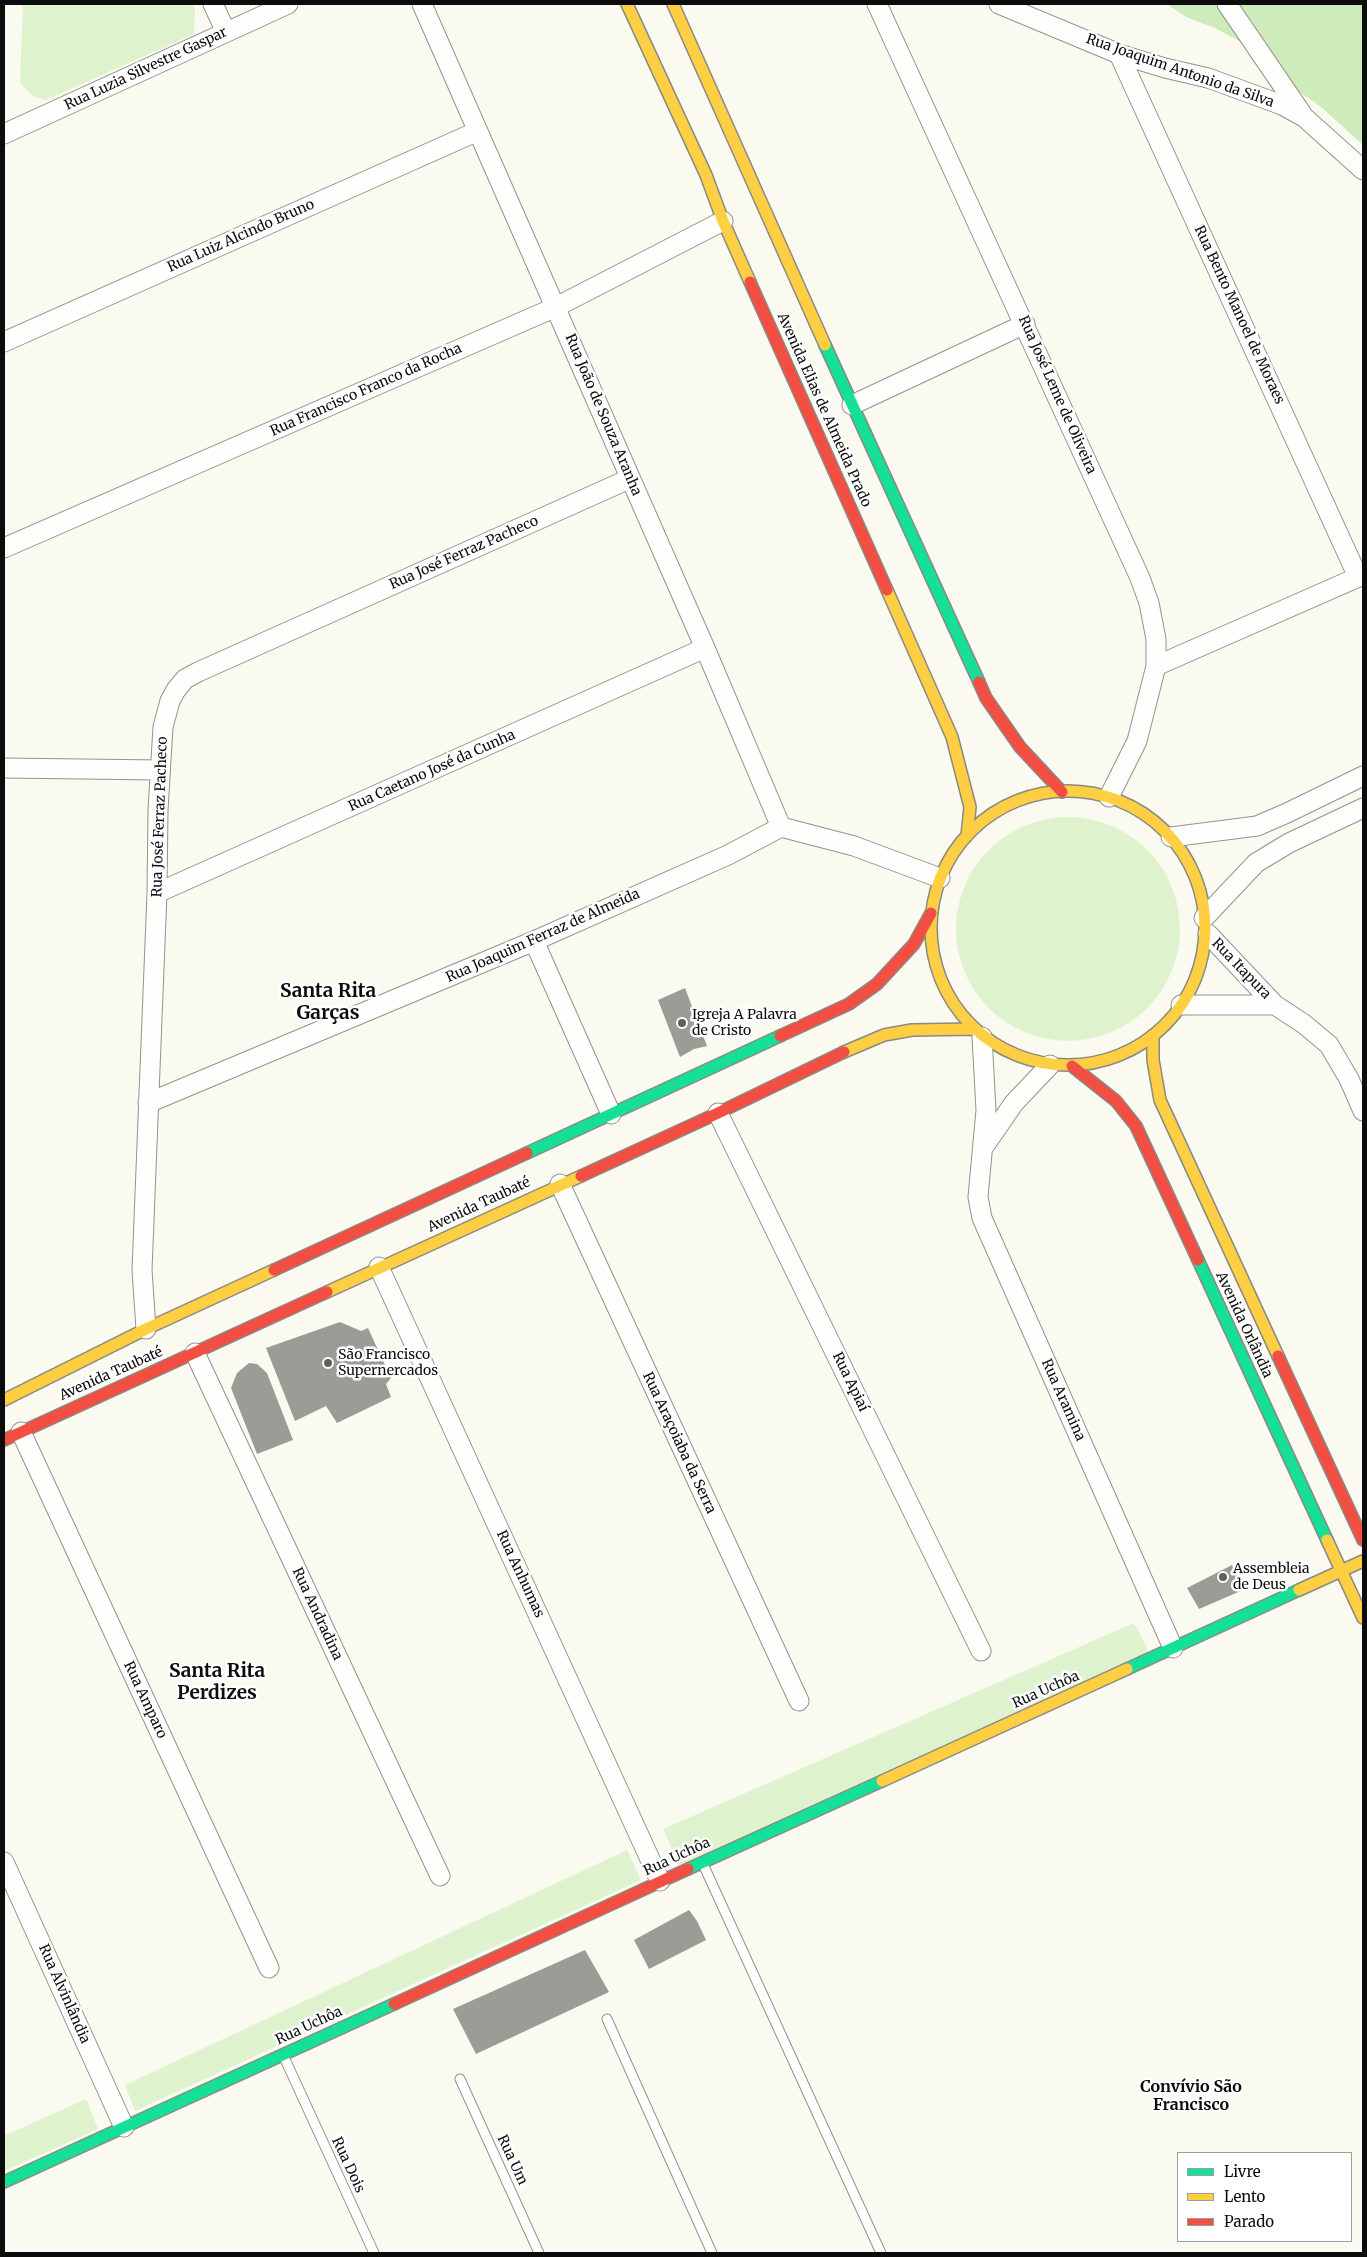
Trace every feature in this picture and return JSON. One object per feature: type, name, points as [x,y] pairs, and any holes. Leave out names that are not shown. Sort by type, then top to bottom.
[{"type":"street","points":[[213,4],[226,32]]},
{"type":"street","name":"Rua Luzia Silvestre Gaspar","points":[[4,134],[288,4]]},
{"type":"street","name":"Rua João de Souza Aranha","points":[[422,4],[705,648],[781,828]]},
{"type":"street","name":"Avenida Elias de Almeida Prado","points":[[627,4],[706,175],[724,221],[952,737],[970,806],[967,836]]},
{"type":"street","name":"Avenida Elias de Almeida Prado","points":[[673,4],[852,405],[986,698],[1020,747],[1062,792]]},
{"type":"street","name":"Rua José Leme de Oliveira","points":[[877,4],[1025,324],[1140,578],[1149,603],[1156,639],[1156,666],[1137,742],[1109,797]]},
{"type":"street","name":"Rua Joaquim Antonio da Silva","points":[[1000,4],[1119,54],[1236,88],[1282,105],[1304,118]]},
{"type":"street","points":[[1227,4],[1304,118],[1363,170]]},
{"type":"street","name":"Rua Bento Manoel de Moraes","points":[[1119,54],[1361,576]]},
{"type":"street","name":"Rua Luiz Alcindo Bruno","points":[[4,342],[478,131]]},
{"type":"street","name":"Rua Francisco Franco da Rocha","points":[[4,548],[556,307],[724,221]]},
{"type":"street","points":[[852,405],[1025,324]]},
{"type":"street","name":"Rua José Ferraz Pacheco","points":[[146,1328],[142,1270],[160,770],[163,727],[170,701],[185,679],[630,479]]},
{"type":"street","points":[[1156,666],[1361,576]]},
{"type":"street","name":"Rua Caetano José da Cunha","points":[[157,893],[705,648]]},
{"type":"street","points":[[4,768],[160,770]]},
{"type":"street","points":[[1171,837],[1257,826],[1363,776]]},
{"type":"street","points":[[1062,792],[1109,797],[1140,811],[1171,837],[1183,854],[1198,886],[1206,926],[1199,968],[1182,1004],[1153,1035],[1138,1047],[1117,1057],[1072,1066],[1050,1065],[1017,1057],[978,1033],[964,1020],[944,990],[932,953],[931,913],[940,878],[967,836],[980,822],[1006,805],[1040,793],[1062,792]]},
{"type":"street","points":[[1206,926],[1256,863],[1289,843],[1363,808]]},
{"type":"street","points":[[781,828],[854,846],[940,878]]},
{"type":"street","name":"Rua Joaquim Ferraz de Almeida","points":[[148,1103],[534,941],[728,855],[781,828]]},
{"type":"street","name":"Avenida Taubaté","points":[[4,1400],[146,1328],[458,1189],[611,1114],[849,1004],[877,984],[897,964],[914,944],[931,913]]},
{"type":"street","name":"Rua Itapura","points":[[1206,926],[1275,1004],[1329,1045],[1349,1079],[1363,1111]]},
{"type":"street","points":[[534,941],[611,1114]]},
{"type":"street","name":"Rua Itapura","points":[[1182,1004],[1275,1004]]},
{"type":"street","name":"Avenida Taubaté","points":[[4,1440],[379,1268],[471,1220],[560,1184],[718,1113],[832,1057],[884,1035],[912,1030],[978,1033]]},
{"type":"street","name":"Rua Aramina","points":[[978,1033],[986,1110],[978,1197],[982,1218],[1174,1648]]},
{"type":"street","name":"Avenida Orlândia","points":[[1153,1035],[1154,1068],[1160,1100],[1363,1540]]},
{"type":"street","name":"Rua Aramina","points":[[984,1146],[1014,1103],[1050,1065]]},
{"type":"street","name":"Avenida Orlândia","points":[[1072,1066],[1116,1101],[1136,1126],[1363,1618]]},
{"type":"street","name":"Rua Apiaí","points":[[718,1113],[981,1650]]},
{"type":"street","name":"Rua Araçoiaba da Serra","points":[[560,1184],[799,1701]]},
{"type":"street","name":"Rua Anhumas","points":[[379,1268],[660,1881]]},
{"type":"street","name":"Rua Andradina","points":[[195,1353],[440,1876]]},
{"type":"street","name":"Rua Amparo","points":[[21,1432],[270,1968]]},
{"type":"street","name":"Rua Uchôa","points":[[4,2182],[1363,1560]]},
{"type":"street","name":"Rua Alvinlândia","points":[[4,1862],[124,2127]]},
{"type":"lane","points":[[701,1862],[881,2253]]},
{"type":"lane","points":[[607,2019],[712,2253]]},
{"type":"lane","name":"Rua Dois","points":[[283,2054],[374,2253]]},
{"type":"lane","name":"Rua Um","points":[[460,2079],[539,2253]]},
{"type":"green space","points":[[23,4],[193,4],[195,8],[194,34],[46,100],[34,97],[20,83]]},
{"type":"green space","points":[[1167,4],[1363,4],[1363,145],[1320,106],[1294,88],[1243,43],[1215,28],[1186,17]]},
{"type":"green space","points":[[1068,817],[1090,819],[1121,830],[1139,842],[1155,858],[1167,876],[1175,896],[1180,929],[1178,951],[1167,982],[1155,1000],[1139,1016],[1121,1028],[1101,1036],[1068,1041],[1046,1039],[1015,1028],[997,1016],[981,1000],[969,982],[961,962],[956,929],[958,907],[969,876],[981,858],[997,842],[1015,830],[1035,822]]},
{"type":"green space","points":[[1134,1623],[1149,1652],[679,1865],[663,1829]]},
{"type":"green space","points":[[627,1850],[641,1880],[135,2111],[125,2085]]},
{"type":"green space","points":[[86,2099],[98,2129],[4,2171],[4,2136]]},
{"type":"building","name":"Igreja A Palavra de Cristo","points":[[685,988],[707,1046],[694,1049],[680,1057],[658,1000]]},
{"type":"building","name":"São Francisco Supernercados","points":[[340,1322],[361,1331],[368,1328],[391,1378],[386,1384],[391,1397],[337,1423],[326,1406],[295,1421],[266,1348]]},
{"type":"building","points":[[249,1363],[257,1364],[267,1373],[293,1440],[257,1454],[231,1388],[237,1373]]},
{"type":"building","name":"Assembleia de Deus","points":[[1232,1565],[1243,1590],[1199,1609],[1187,1588]]},
{"type":"building","points":[[689,1910],[697,1921],[706,1940],[649,1969],[634,1940]]},
{"type":"building","points":[[585,1950],[609,1992],[476,2054],[453,2009]]},
{"type":"traffic: fast","points":[[825,345],[979,682]]},
{"type":"traffic: fast","points":[[527,1153],[780,1036]]},
{"type":"traffic: fast","points":[[1198,1260],[1327,1540]]},
{"type":"traffic: fast","points":[[1127,1669],[1299,1590]]},
{"type":"traffic: fast","points":[[688,1869],[882,1781]]},
{"type":"traffic: fast","points":[[4,2182],[394,2004]]},
{"type":"traffic: slow","points":[[627,4],[706,175],[723,221],[750,282]]},
{"type":"traffic: slow","points":[[673,4],[825,345]]},
{"type":"traffic: slow","points":[[887,590],[952,737],[970,807],[967,836]]},
{"type":"traffic: slow","points":[[1068,791],[1108,797],[1133,807],[1165,831],[1189,863],[1199,888],[1205,928],[1199,968],[1189,993],[1165,1025],[1133,1049],[1108,1059],[1068,1065],[1028,1059],[1003,1049],[971,1025],[947,993],[937,968],[931,928],[937,888],[947,863],[971,831],[1003,807],[1028,797],[1068,791]]},
{"type":"traffic: slow","points":[[844,1052],[884,1035],[912,1030],[974,1029]]},
{"type":"traffic: slow","points":[[1153,1035],[1153,1060],[1160,1100],[1278,1356]]},
{"type":"traffic: slow","points":[[327,1292],[581,1176]]},
{"type":"traffic: slow","points":[[4,1400],[146,1329],[274,1270]]},
{"type":"traffic: slow","points":[[1327,1540],[1363,1618]]},
{"type":"traffic: slow","points":[[1299,1590],[1363,1561]]},
{"type":"traffic: slow","points":[[882,1781],[1127,1669]]},
{"type":"traffic: jam","points":[[750,282],[887,590]]},
{"type":"traffic: jam","points":[[979,682],[986,698],[1020,747],[1062,792]]},
{"type":"traffic: jam","points":[[780,1036],[849,1004],[877,984],[914,944],[931,913]]},
{"type":"traffic: jam","points":[[581,1176],[844,1052]]},
{"type":"traffic: jam","points":[[1072,1066],[1116,1101],[1136,1126],[1198,1260]]},
{"type":"traffic: jam","points":[[274,1270],[527,1153]]},
{"type":"traffic: jam","points":[[4,1440],[327,1292]]},
{"type":"traffic: jam","points":[[1278,1356],[1363,1540]]},
{"type":"traffic: jam","points":[[394,2004],[688,1869]]},
{"type":"place","name":"Igreja A Palavra de Cristo","points":[[682,1023]]},
{"type":"place","name":"São Francisco Supernercados","points":[[328,1363]]},
{"type":"place","name":"Assembleia de Deus","points":[[1223,1577]]},
{"type":"district","name":"Santa Rita Garças","points":[[328,1003]]},
{"type":"district","name":"Santa Rita Perdizes","points":[[217,1683]]},
{"type":"district","name":"Convívio São Francisco","points":[[1191,2096]]}]
